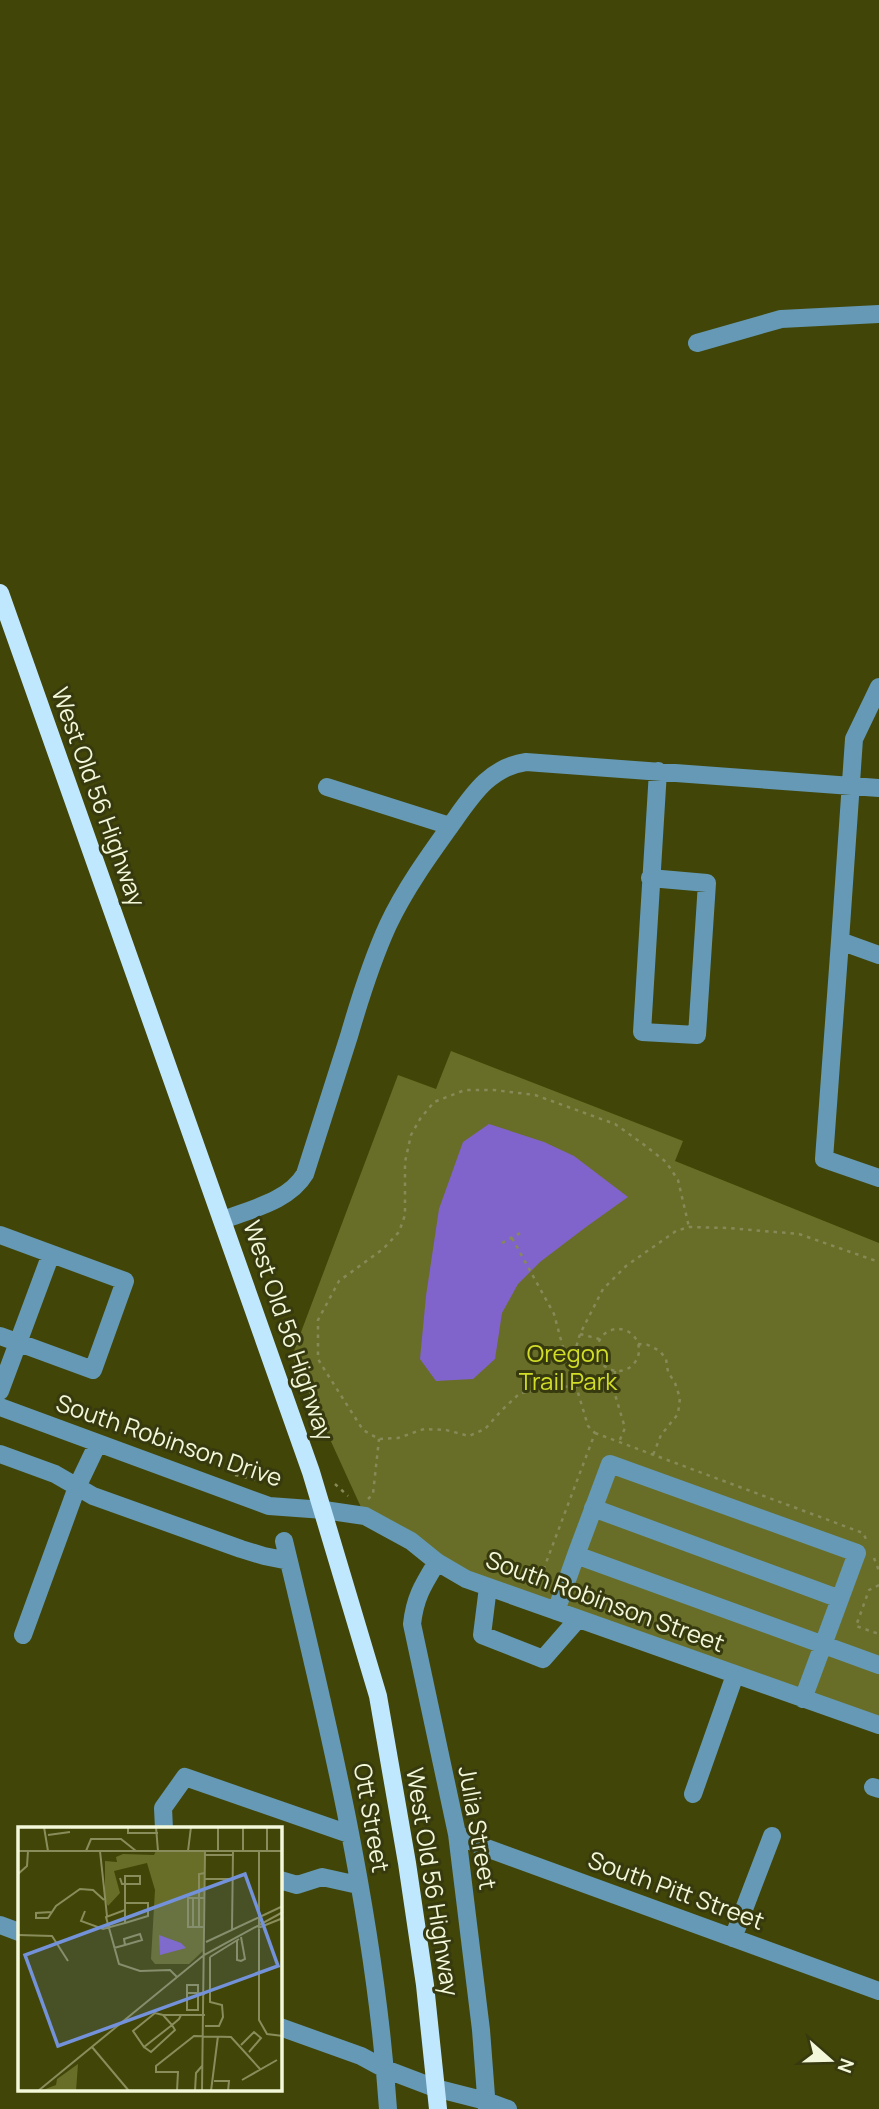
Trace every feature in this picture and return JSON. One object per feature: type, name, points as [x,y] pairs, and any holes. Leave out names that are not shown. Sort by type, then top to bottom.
[{"type":"main road","name":"West Old 56 Highway","points":[[0,593],[324,1510],[380,1707],[421,1958],[438,2109]]},
{"type":"street","points":[[697,343],[781,319],[879,314]]},
{"type":"street","points":[[879,687],[854,739],[824,1159],[879,1178]]},
{"type":"street","points":[[223,1220],[278,1198],[292,1191],[300,1183],[365,984],[388,925],[404,894],[450,826],[480,787],[496,772],[511,764],[526,762],[879,788]]},
{"type":"street","points":[[650,878],[707,883],[696,1035],[642,1032],[650,878],[658,771]]},
{"type":"street","points":[[327,787],[450,826]]},
{"type":"street","points":[[840,941],[879,955]]},
{"type":"street","points":[[0,1235],[125,1282],[93,1370],[0,1336]]},
{"type":"street","points":[[0,1391],[51,1254]]},
{"type":"street","name":"South Robinson Drive","points":[[0,1407],[270,1506],[324,1510]]},
{"type":"street","points":[[23,1635],[77,1487],[98,1443]]},
{"type":"street","points":[[0,1454],[55,1474],[93,1496],[241,1549],[289,1561]]},
{"type":"street","points":[[556,1611],[610,1464],[857,1553],[803,1699]]},
{"type":"street","points":[[593,1508],[840,1599]]},
{"type":"street","name":"South Robinson Street","points":[[324,1510],[365,1516],[378,1522],[466,1579],[879,1726]]},
{"type":"street","name":"Ott Street","points":[[285,1541],[330,1734],[349,1834],[373,1978],[388,2109]]},
{"type":"street","points":[[576,1555],[879,1665]]},
{"type":"street","name":"Julia Street","points":[[437,1562],[414,1605],[412,1624],[457,1834],[480,2017],[487,2105]]},
{"type":"street","points":[[488,1587],[482,1635],[543,1659],[578,1619]]},
{"type":"street","points":[[693,1794],[735,1675]]},
{"type":"street","points":[[164,1827],[163,1808],[185,1777],[349,1834]]},
{"type":"street","name":"South Pitt Street","points":[[457,1834],[481,1846],[733,1938],[878,1987]]},
{"type":"street","points":[[733,1938],[772,1836]]},
{"type":"street","points":[[282,1881],[297,1885],[322,1877],[358,1885]]},
{"type":"street","points":[[0,1925],[18,1932]]},
{"type":"street","points":[[282,2028],[361,2056],[385,2069],[435,2088],[508,2109]]},
{"type":"path","points":[[576,1386],[520,1393],[485,1429],[470,1436],[446,1430],[424,1429],[398,1438],[379,1438],[363,1430],[318,1359],[318,1320],[339,1281],[383,1249],[399,1232],[405,1215],[405,1162],[411,1135],[419,1119],[434,1102],[465,1090],[494,1090],[535,1095],[615,1125],[666,1162],[678,1180],[689,1227]]},
{"type":"path","points":[[868,1546],[863,1533],[595,1433],[587,1426],[576,1386],[573,1358],[580,1334],[603,1289],[626,1266],[676,1231],[689,1227],[799,1234],[879,1262]]},
{"type":"path","points":[[502,1243],[522,1233]]},
{"type":"path","points":[[512,1238],[554,1314],[565,1355],[573,1358]]},
{"type":"path","points":[[619,1328],[626,1330],[634,1336],[638,1344],[639,1354],[630,1368],[615,1371],[608,1369],[598,1359],[599,1339],[606,1332],[619,1328]]},
{"type":"path","points":[[580,1334],[599,1339]]},
{"type":"path","points":[[638,1344],[660,1351],[666,1359],[668,1372],[680,1398],[678,1413],[661,1435],[653,1455]]},
{"type":"path","points":[[615,1371],[614,1391],[625,1428],[619,1442]]},
{"type":"path","points":[[538,1584],[595,1433]]},
{"type":"path","points":[[361,1499],[368,1499],[373,1494],[379,1438]]},
{"type":"path","points":[[270,1474],[271,1482]]},
{"type":"path","points":[[335,1483],[351,1498]]},
{"type":"path","points":[[874,1559],[879,1571]]},
{"type":"path","points":[[879,1584],[869,1590],[856,1626],[879,1634]]},
{"type":"green space","name":"Oregon Trail Park","points":[[451,1051],[683,1141],[675,1161],[879,1243],[879,1725],[466,1579],[365,1516],[292,1356],[398,1075],[436,1089]]},
{"type":"shaded area","points":[[489,1124],[544,1142],[574,1156],[628,1197],[540,1262],[518,1284],[502,1313],[495,1359],[473,1379],[436,1381],[420,1359],[439,1209],[463,1142]]}]
